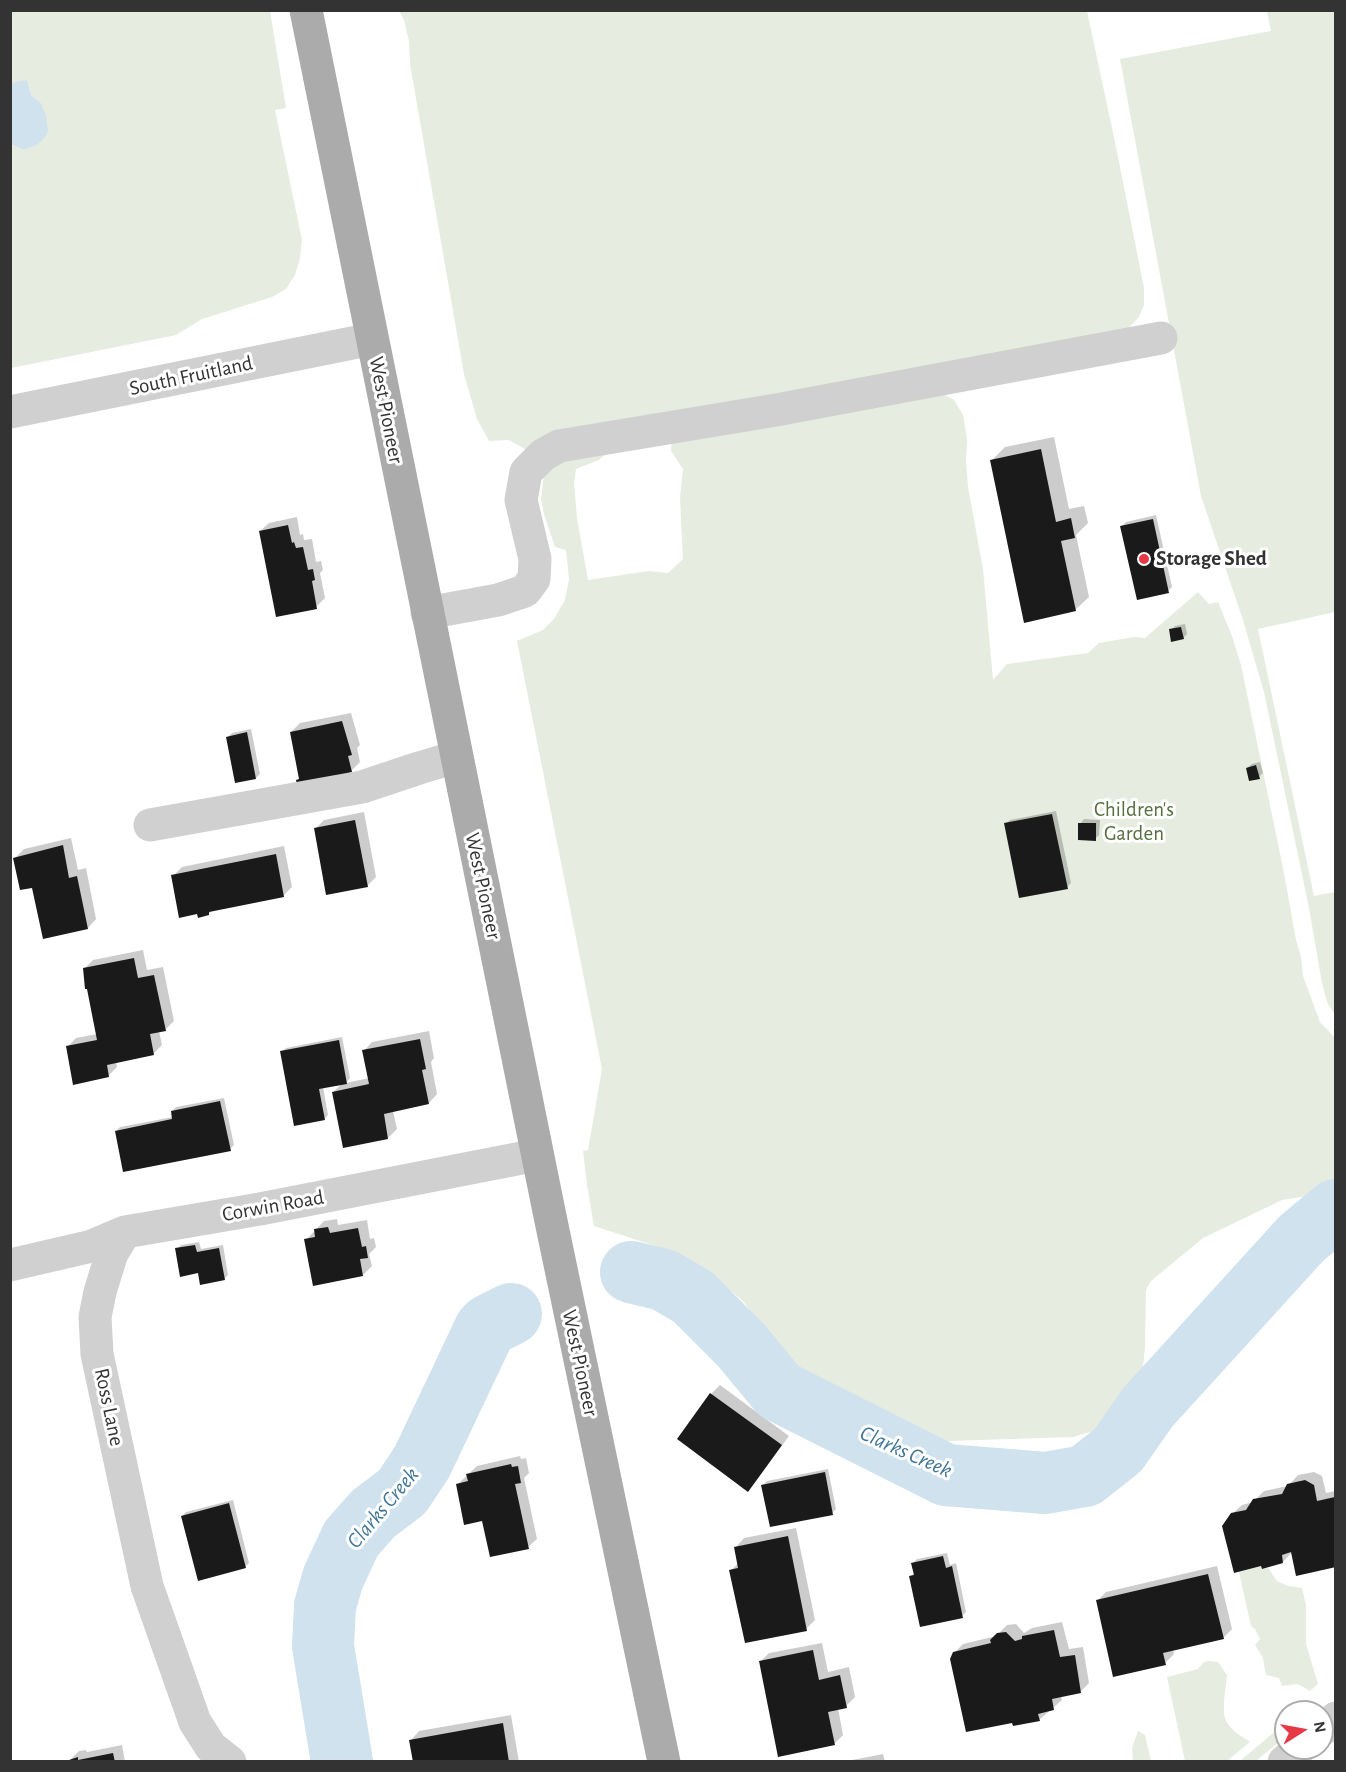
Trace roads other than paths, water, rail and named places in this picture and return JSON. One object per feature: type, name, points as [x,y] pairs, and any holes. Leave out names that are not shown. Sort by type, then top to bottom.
[{"type":"main road","name":"West Pioneer","points":[[306,10],[537,1155],[664,1761]]},
{"type":"street","points":[[427,613],[498,600],[525,591],[534,579],[535,560],[521,500],[526,472],[543,455],[560,446],[776,410],[1161,338]]},
{"type":"street","name":"South Fruitland","points":[[10,412],[372,339]]},
{"type":"street","points":[[150,825],[362,787],[456,758]]},
{"type":"street","name":"Corwin Road","points":[[10,1265],[92,1246],[125,1232],[260,1209],[537,1155]]},
{"type":"street","name":"Ross Lane","points":[[125,1232],[112,1253],[100,1292],[95,1317],[97,1354],[147,1586],[195,1722],[211,1747],[230,1761]]},
{"type":"water","points":[[27,80],[31,95],[40,102],[46,116],[48,131],[37,145],[24,150],[11,144],[10,85]]},
{"type":"waterway","name":"Clarks Creek","points":[[631,1272],[664,1280],[693,1297],[741,1345],[779,1391],[946,1475],[1045,1483],[1085,1476],[1118,1450],[1148,1407],[1302,1238],[1336,1210]]},
{"type":"waterway","name":"Clarks Creek","points":[[342,1762],[323,1646],[325,1606],[333,1578],[351,1539],[373,1514],[402,1492],[422,1462],[485,1329],[511,1314]]},
{"type":"place","name":"Storage Shed","points":[[1144,559]]},
{"type":"park label","name":"Children's Garden","points":[[1134,822]]}]
